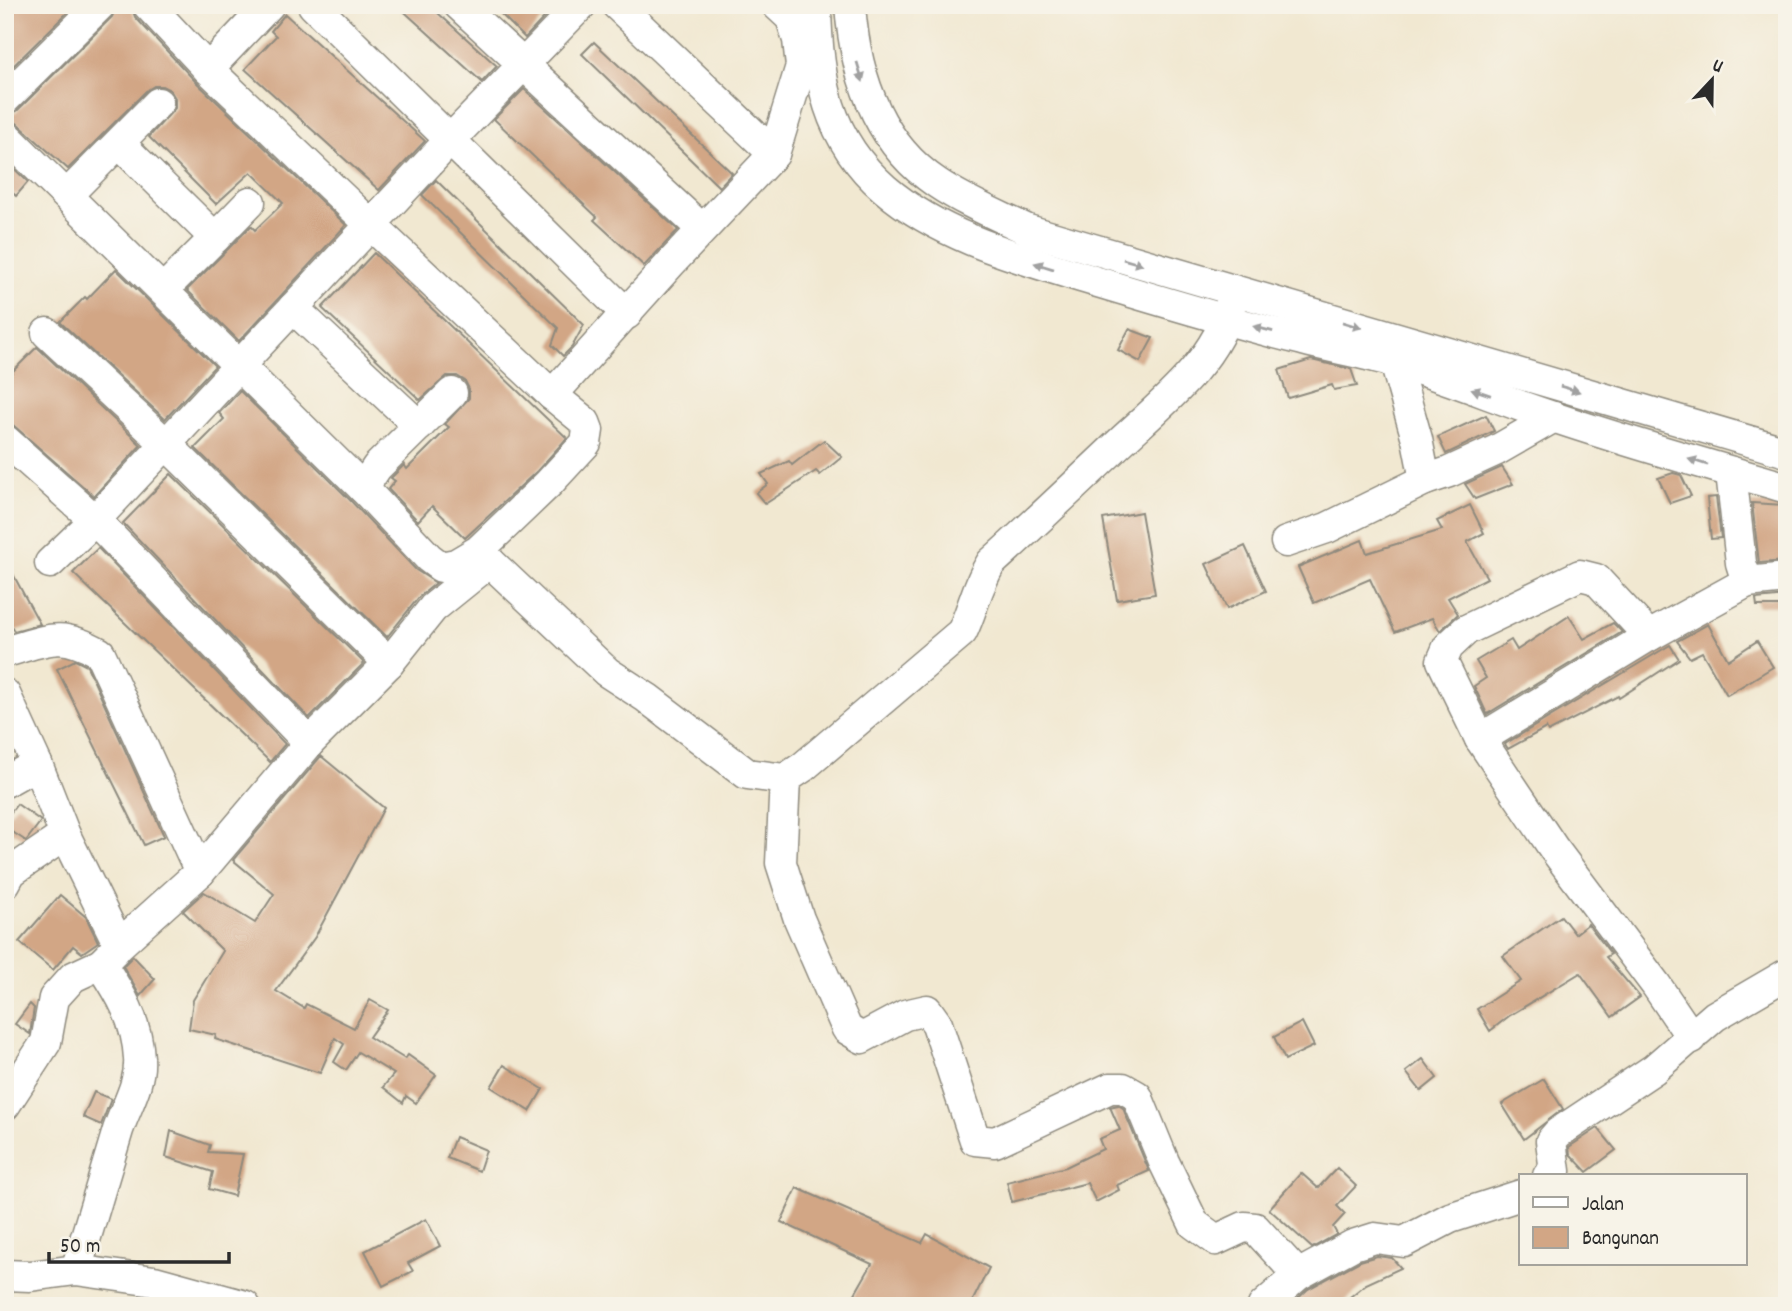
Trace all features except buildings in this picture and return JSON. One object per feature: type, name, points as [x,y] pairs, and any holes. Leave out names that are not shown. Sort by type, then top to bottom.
[{"type":"street","points":[[5,99],[100,5]]},
{"type":"street","points":[[5,1105],[46,1042],[54,998],[73,977],[111,955],[200,872],[309,743],[389,663],[433,608],[586,443],[588,430],[585,422],[552,395],[208,69],[148,5]]},
{"type":"street","points":[[208,69],[269,5]]},
{"type":"street","points":[[313,5],[627,314]]},
{"type":"street","points":[[458,5],[702,229]]},
{"type":"street","points":[[50,563],[95,520],[238,364],[581,5]]},
{"type":"street","points":[[617,5],[774,154]]},
{"type":"street","points":[[552,395],[702,229],[774,154],[801,66],[798,40],[791,18],[777,5]]},
{"type":"street","points":[[816,5],[823,88],[831,116],[845,145],[883,187],[906,206],[959,234],[1027,261],[1231,304],[1787,452]]},
{"type":"street","points":[[850,5],[857,61],[879,123],[915,165],[935,182],[964,200],[1028,230],[1133,262],[1231,304],[1302,340],[1395,362],[1554,417],[1787,488]]},
{"type":"street","points":[[67,195],[158,103]]},
{"type":"street","points":[[5,135],[363,488],[429,558],[441,567],[484,556]]},
{"type":"street","points":[[119,143],[215,238]]},
{"type":"street","points":[[163,290],[250,202]]},
{"type":"street","points":[[484,556],[607,672],[647,698],[747,774],[785,779],[803,767],[962,632],[971,614],[980,580],[991,563],[1182,383],[1217,339],[1231,304]]},
{"type":"street","points":[[293,308],[419,426]]},
{"type":"street","points":[[47,333],[165,443],[389,663]]},
{"type":"street","points":[[1395,362],[1425,480]]},
{"type":"street","points":[[363,488],[377,467],[452,393]]},
{"type":"street","points":[[1286,542],[1327,528],[1425,480],[1497,450],[1554,417]]},
{"type":"street","points":[[5,440],[95,520],[309,743]]},
{"type":"street","points":[[1731,471],[1741,563],[1747,582]]},
{"type":"street","points":[[1648,636],[1596,579],[1580,575],[1465,630],[1448,647],[1442,662],[1480,739],[1554,849],[1656,985],[1692,1038]]},
{"type":"street","points":[[1480,739],[1648,636],[1747,582],[1787,578]]},
{"type":"street","points":[[5,652],[56,638],[78,641],[100,653],[200,872]]},
{"type":"street","points":[[5,694],[37,764],[111,955],[135,1029],[139,1058],[139,1076],[119,1127],[76,1270]]},
{"type":"street","points":[[5,782],[37,764]]},
{"type":"street","points":[[785,779],[781,863],[799,919],[847,1029],[862,1038],[905,1015],[927,1010],[937,1024],[975,1140],[995,1142],[1110,1088],[1123,1088],[1137,1096],[1194,1224],[1216,1240],[1244,1227],[1255,1228],[1298,1275]]},
{"type":"street","points":[[5,883],[10,872],[65,835]]},
{"type":"street","points":[[1551,1174],[1555,1171],[1551,1141],[1558,1133],[1654,1069],[1715,1016],[1787,974]]},
{"type":"street","points":[[1263,1306],[1298,1275],[1353,1245],[1375,1238],[1404,1242],[1450,1218],[1519,1196]]},
{"type":"street","points":[[5,1275],[30,1276],[76,1270],[154,1281],[245,1306]]}]
